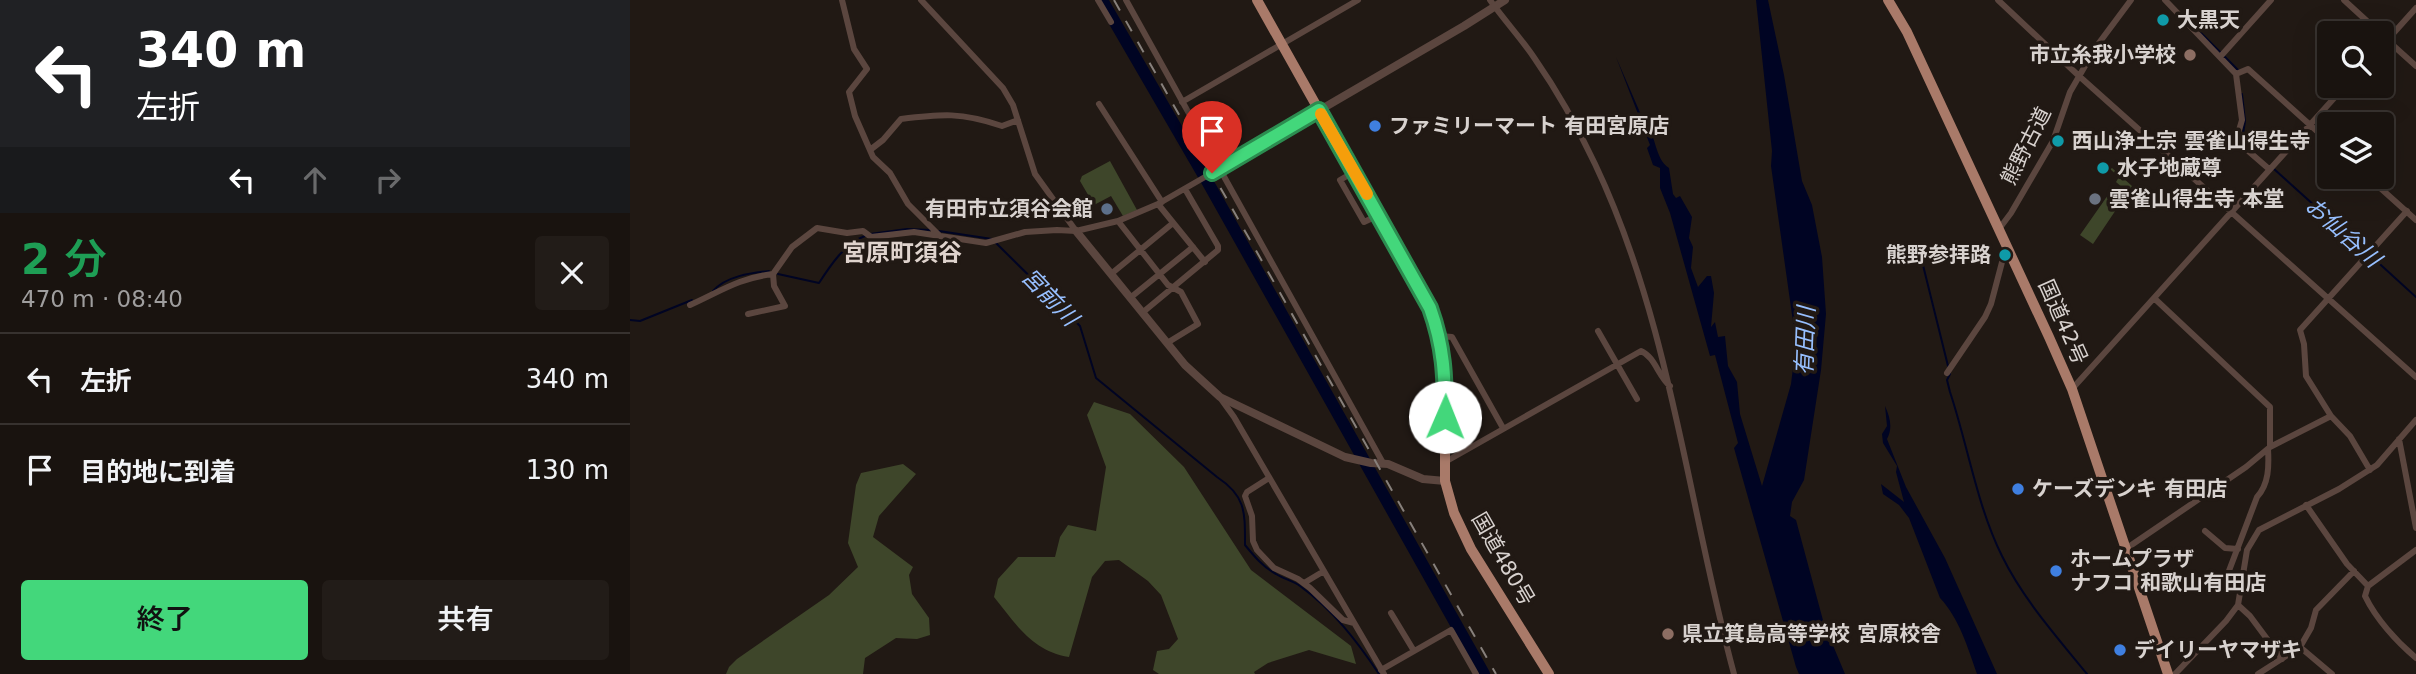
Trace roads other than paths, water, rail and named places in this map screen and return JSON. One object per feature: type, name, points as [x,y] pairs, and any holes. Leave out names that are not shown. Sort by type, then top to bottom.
[{"type":"highway","name":"国道480号","points":[[1257,0],[1424,296],[1440,336],[1445,373],[1445,481],[1454,513],[1471,549],[1549,674]]},
{"type":"highway","name":"国道42号","points":[[1888,0],[1907,32],[2072,390],[2168,674]]},
{"type":"street","points":[[842,0],[854,49],[867,69],[849,92],[855,116],[870,150],[890,173],[908,204],[940,237]]},
{"type":"street","points":[[921,0],[1003,89],[1013,105],[1035,174],[1076,231],[1167,343],[1192,372],[1220,397],[1234,416],[1382,673],[1451,630],[1476,674]]},
{"type":"street","points":[[929,0],[931,10]]},
{"type":"street","points":[[1098,0],[1111,22]]},
{"type":"street","points":[[1182,102],[1358,0]]},
{"type":"street","points":[[748,314],[785,306],[774,286],[773,274],[792,247],[817,228],[847,233],[863,232],[871,237],[899,232],[986,243],[1025,232],[1076,231],[1118,221],[1185,189],[1492,4],[1504,0]]},
{"type":"street","points":[[1998,0],[2079,76],[2416,377]]},
{"type":"street","name":"熊野古道","points":[[1999,229],[2011,214],[2053,141],[2070,92],[2079,76],[2096,47],[2131,0]]},
{"type":"street","points":[[2165,0],[2236,74],[2242,120],[2237,137],[2239,143],[2269,169]]},
{"type":"street","points":[[2172,7],[2179,0]]},
{"type":"street","points":[[2220,57],[2271,0]]},
{"type":"street","points":[[2344,0],[2367,21]]},
{"type":"street","points":[[1130,1],[1182,102],[1383,463]]},
{"type":"street","points":[[1492,4],[1554,87],[1596,165],[1644,294],[1670,386],[1678,433],[1734,674]]},
{"type":"street","points":[[2394,27],[2416,8]]},
{"type":"street","points":[[2394,46],[2416,66]]},
{"type":"street","points":[[2236,74],[2249,69],[2317,131]]},
{"type":"street","points":[[2072,390],[2334,98]]},
{"type":"street","points":[[1099,104],[1173,223],[1205,262]]},
{"type":"street","points":[[870,150],[901,120],[956,114],[1002,126],[1018,120]]},
{"type":"street","points":[[1354,172],[1340,180],[1364,222],[1379,215]]},
{"type":"street","points":[[1142,313],[1205,262],[1219,247],[1185,189]]},
{"type":"street","points":[[2382,189],[2416,220]]},
{"type":"street","points":[[2370,470],[2350,436],[2331,416],[2306,376],[2304,344],[2300,330],[2407,211]]},
{"type":"street","points":[[1118,221],[1160,274],[1181,292],[1198,324],[1167,343]]},
{"type":"street","points":[[1111,274],[1173,223]]},
{"type":"street","points":[[1947,373],[1991,304],[2006,245]]},
{"type":"street","points":[[1130,298],[1193,247]]},
{"type":"street","points":[[690,305],[731,284],[773,274]]},
{"type":"street","points":[[2154,298],[2270,407],[2265,486],[2257,497],[2227,576]]},
{"type":"street","points":[[1598,331],[1637,399]]},
{"type":"street","points":[[1440,336],[1452,337],[1503,428]]},
{"type":"street","points":[[1445,463],[1641,351],[1645,351],[1662,379],[1670,386]]},
{"type":"street","points":[[1220,397],[1337,454],[1402,468],[1429,480],[1445,481]]},
{"type":"street","points":[[2127,548],[2269,448],[2331,416]]},
{"type":"street","points":[[2175,674],[2238,605],[2247,555],[2253,537],[2259,530],[2273,525],[2370,470],[2416,420]]},
{"type":"street","points":[[2399,439],[2416,528]]},
{"type":"street","points":[[1269,478],[1245,496],[1252,516],[1254,545],[1274,568],[1304,583],[1343,620],[1354,623]]},
{"type":"street","points":[[2306,505],[2347,564],[2368,586]]},
{"type":"street","points":[[2205,531],[2225,548],[2237,549],[2247,555]]},
{"type":"street","points":[[2416,551],[2368,586],[2365,596],[2400,643],[2416,658]]},
{"type":"street","points":[[1304,583],[1324,571]]},
{"type":"street","points":[[2258,674],[2300,647],[2311,628],[2316,610],[2354,571]]},
{"type":"street","points":[[2238,605],[2250,616],[2282,659]]},
{"type":"street","points":[[1391,613],[1414,651]]},
{"type":"street","points":[[2300,647],[2332,674]]},
{"type":"water","name":"有田川","points":[[1756,0],[1768,0],[1802,181],[1812,205],[1822,257],[1826,314],[1821,370],[1804,480],[1792,502],[1790,516],[1796,520],[1824,624],[1845,674],[1799,674],[1796,667],[1734,448],[1738,443],[1715,355],[1710,356],[1670,213],[1660,188],[1660,168],[1653,165],[1647,148],[1650,145],[1616,57],[1661,158],[1669,168],[1673,194],[1676,198],[1680,196],[1692,217],[1689,238],[1693,247],[1691,268],[1698,287],[1707,276],[1711,276],[1714,293],[1711,327],[1715,322],[1718,337],[1725,336],[1728,366],[1737,382],[1740,414],[1762,486],[1791,384],[1796,343],[1771,166],[1772,151]]},
{"type":"water","points":[[1885,406],[1890,422],[1887,439],[1906,487],[1945,558],[1997,674],[1977,674],[1958,624],[1940,598],[1909,518],[1899,505],[1883,494],[1881,484],[1904,502],[1896,472],[1897,466],[1883,443],[1882,434],[1887,426]]},
{"type":"waterway","points":[[1102,0],[1207,181],[1484,674]]},
{"type":"waterway","name":"お仙谷川","points":[[2196,28],[2239,71]]},
{"type":"waterway","name":"お仙谷川","points":[[2242,94],[2245,121],[2242,140]]},
{"type":"waterway","name":"お仙谷川","points":[[2274,169],[2366,252]]},
{"type":"waterway","name":"宮前川","points":[[870,234],[907,229],[930,230]]},
{"type":"waterway","name":"宮前川","points":[[939,231],[992,239]]},
{"type":"waterway","name":"宮前川","points":[[778,274],[819,283],[845,249],[865,236]]},
{"type":"waterway","name":"宮前川","points":[[996,243],[1080,326],[1096,378],[1234,491],[1244,514],[1245,545],[1255,557],[1279,576],[1300,586],[1323,605],[1353,638],[1379,674]]},
{"type":"waterway","points":[[1918,245],[1948,366]]},
{"type":"waterway","name":"お仙谷川","points":[[2371,256],[2416,297]]},
{"type":"waterway","name":"宮前川","points":[[713,291],[732,279],[769,271]]},
{"type":"waterway","name":"宮前川","points":[[630,320],[640,321],[692,300]]},
{"type":"waterway","points":[[1950,374],[1947,380],[1993,537],[2010,572],[2030,602],[2087,674]]},
{"type":"railway","points":[[1114,0],[1496,674]]},
{"type":"place","name":"大黒天","points":[[2163,20]]},
{"type":"place","name":"市立糸我小学校","points":[[2190,55]]},
{"type":"place","name":"ファミリーマート 有田宮原店","points":[[1375,126]]},
{"type":"place","name":"西山浄土宗 雲雀山得生寺","points":[[2058,141]]},
{"type":"place","name":"水子地蔵尊","points":[[2103,168]]},
{"type":"place","name":"雲雀山得生寺 本堂","points":[[2095,199]]},
{"type":"place","name":"有田市立須谷会館","points":[[1107,209]]},
{"type":"place","name":"熊野参拝路","points":[[2005,255]]},
{"type":"place","name":"ケーズデンキ 有田店","points":[[2018,489]]},
{"type":"place","name":"ホームプラザ ナフコ 和歌山有田店","points":[[2056,571]]},
{"type":"place","name":"県立箕島高等学校 宮原校舎","points":[[1668,634]]},
{"type":"place","name":"デイリーヤマザキ","points":[[2120,650]]},
{"type":"district","name":"宮原町須谷","points":[[902,253]]}]
